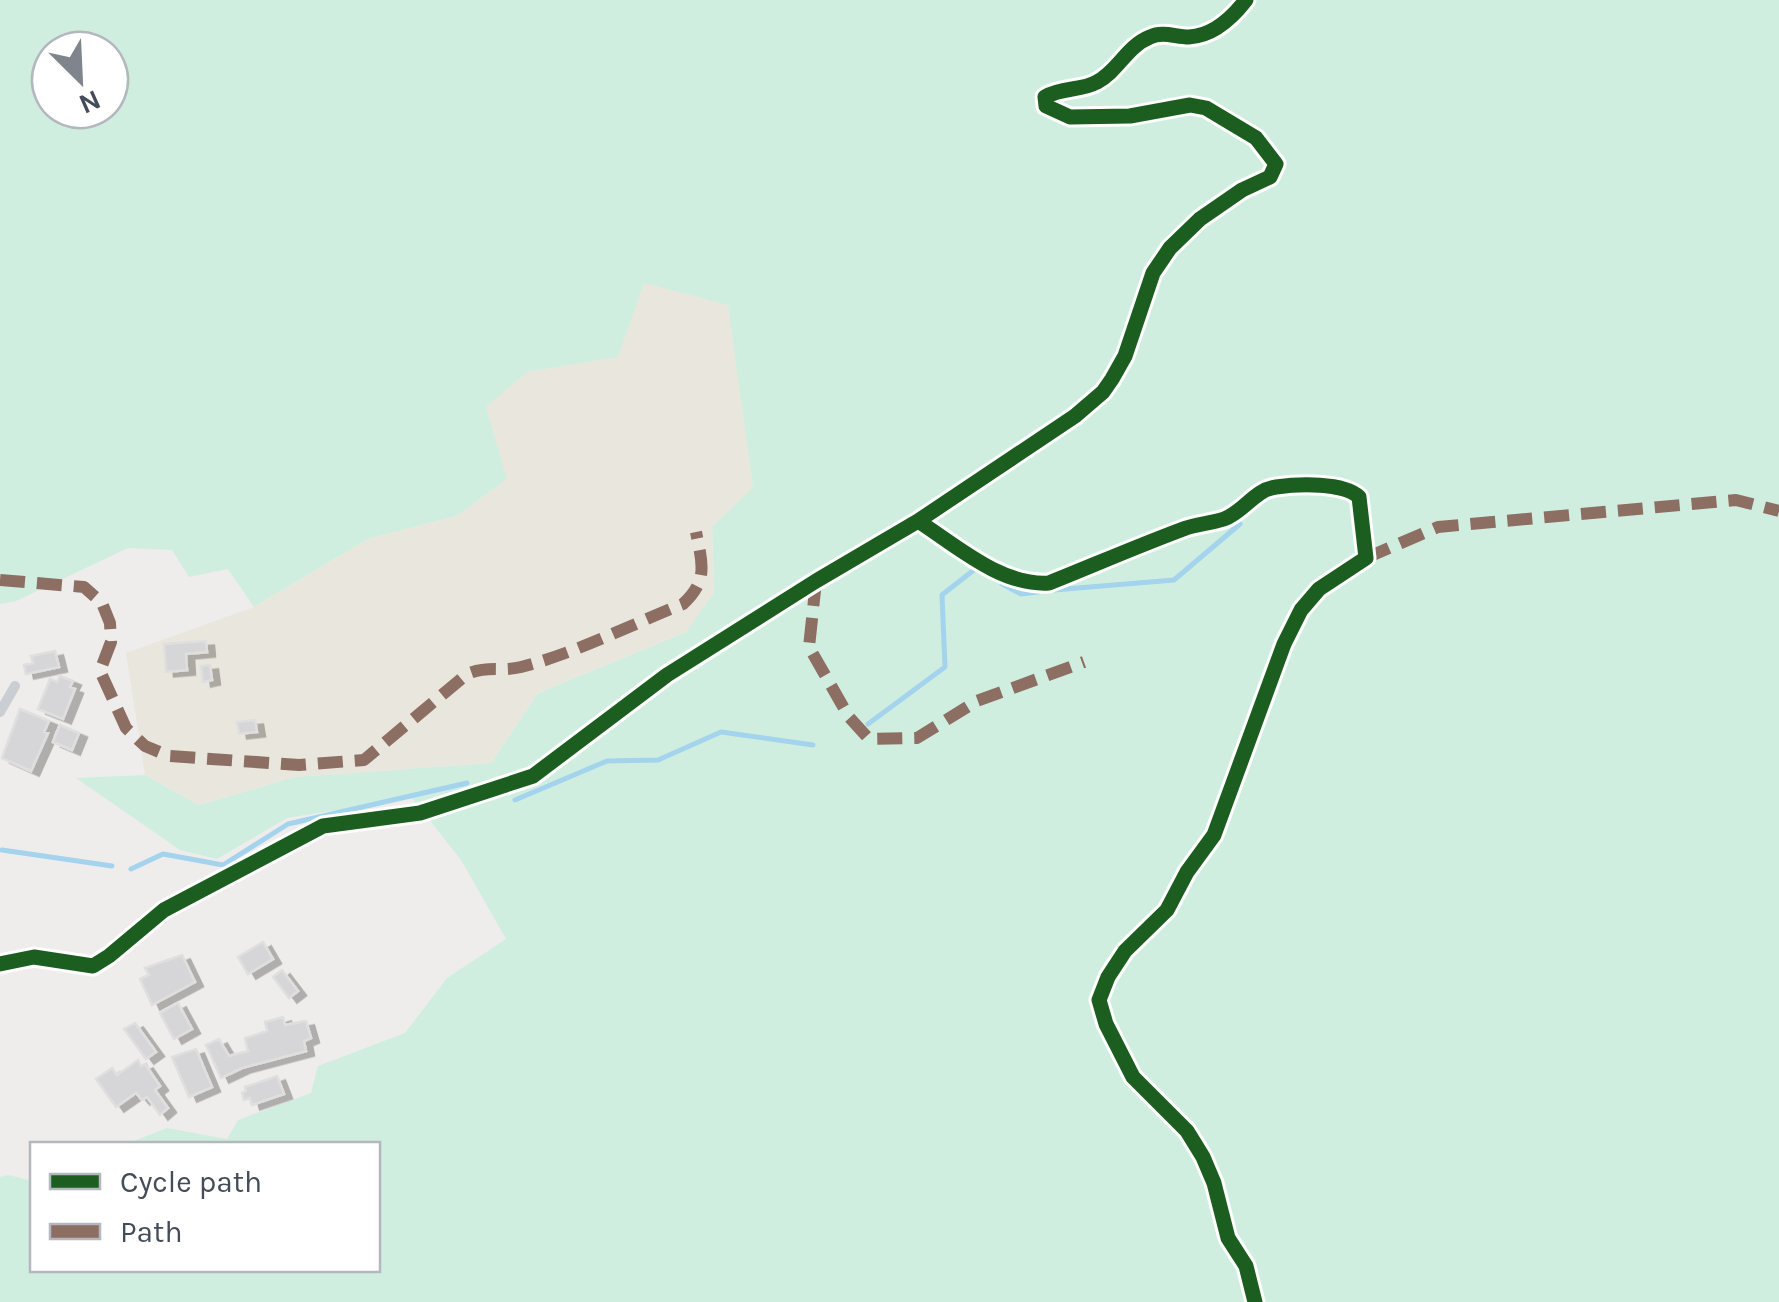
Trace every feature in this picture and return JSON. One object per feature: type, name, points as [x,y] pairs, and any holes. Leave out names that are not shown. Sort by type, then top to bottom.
[{"type":"street","points":[[0,964],[34,957],[92,966],[164,910],[323,826],[420,813],[534,776],[667,675],[816,580],[918,521],[1075,416],[1104,392],[1125,356],[1153,273],[1170,248],[1200,219],[1242,190],[1270,177],[1276,164],[1256,138],[1206,108],[1190,105],[1130,116],[1070,117],[1046,106],[1045,97],[1065,88],[1093,85],[1130,49],[1150,37],[1189,37],[1219,27],[1246,0]]},
{"type":"street","points":[[918,521],[990,567],[1026,584],[1038,584],[1224,518],[1273,487],[1352,491],[1359,498],[1366,558],[1319,589],[1300,610],[1214,835],[1187,872],[1167,910],[1125,951],[1099,1000],[1106,1024],[1133,1077],[1187,1131],[1203,1157],[1228,1238],[1246,1266],[1255,1302]]},
{"type":"lane","points":[[0,712],[15,686]]},
{"type":"green space","points":[[0,0],[1779,0],[1779,1302],[0,1302],[0,1177],[9,1175],[30,1180],[30,1272],[380,1272],[380,1142],[131,1142],[167,1128],[227,1139],[238,1120],[311,1093],[318,1066],[405,1033],[447,978],[506,939],[461,860],[412,798],[287,818],[217,859],[180,850],[76,778],[145,775],[199,805],[294,777],[491,763],[538,693],[686,632],[714,592],[712,527],[619,358],[527,372],[507,479],[457,516],[368,539],[254,607],[228,569],[189,577],[172,550],[128,548],[16,601],[0,604]]},
{"type":"sand","points":[[644,283],[728,305],[753,487],[712,527],[714,592],[686,632],[538,693],[491,763],[294,777],[199,805],[145,775],[126,653],[254,607],[368,539],[457,516],[507,479],[486,407],[527,372],[618,357]]},
{"type":"building","points":[[206,641],[207,652],[186,654],[187,670],[166,672],[164,644]]},
{"type":"building","points":[[55,651],[59,667],[26,674],[24,665],[33,663],[31,656]]},
{"type":"building","points":[[210,665],[212,680],[203,682],[201,666]]},
{"type":"building","points":[[60,676],[73,681],[70,687],[75,689],[63,719],[38,709],[50,679],[57,682]]},
{"type":"building","points":[[20,709],[49,721],[44,732],[48,733],[31,771],[2,758]]},
{"type":"building","points":[[255,720],[257,732],[239,734],[237,722]]},
{"type":"building","points":[[60,725],[79,733],[72,750],[53,742]]},
{"type":"building","points":[[263,942],[273,959],[248,974],[238,957]]},
{"type":"building","points":[[182,955],[195,982],[152,1005],[140,979],[149,975],[145,968]]},
{"type":"building","points":[[282,970],[298,991],[289,998],[273,977]]},
{"type":"building","points":[[178,1003],[192,1029],[174,1039],[160,1013]]},
{"type":"building","points":[[283,1017],[285,1025],[306,1021],[311,1038],[304,1041],[306,1051],[242,1068],[221,1078],[206,1045],[219,1039],[229,1056],[248,1051],[245,1038],[267,1031],[265,1022]]},
{"type":"building","points":[[135,1023],[156,1052],[146,1059],[124,1029]]},
{"type":"building","points":[[196,1049],[212,1087],[189,1097],[172,1057]]},
{"type":"building","points":[[138,1060],[160,1086],[155,1090],[168,1108],[160,1115],[147,1097],[142,1100],[136,1093],[116,1107],[96,1079],[112,1068],[117,1075]]},
{"type":"building","points":[[277,1076],[284,1094],[252,1105],[250,1098],[244,1100],[245,1087]]},
{"type":"waterway","points":[[1054,590],[1174,580],[1240,524]]},
{"type":"waterway","points":[[868,724],[945,667],[942,595],[975,569]]},
{"type":"waterway","points":[[1002,584],[1021,594],[1038,592]]},
{"type":"waterway","points":[[515,800],[607,761],[658,760],[721,732],[813,745]]},
{"type":"waterway","points":[[131,869],[163,854],[223,865],[288,824],[467,783]]},
{"type":"waterway","points":[[2,850],[112,866]]},
{"type":"marked path","points":[[1366,558],[1438,527],[1736,500],[1779,511]]},
{"type":"marked path","points":[[0,580],[84,587],[102,603],[110,623],[111,642],[100,671],[126,728],[145,746],[169,756],[299,765],[364,760],[467,674],[542,661],[683,604],[697,587],[702,571],[696,532]]},
{"type":"marked path","points":[[816,581],[809,647],[849,717],[869,739],[917,738],[977,701],[1084,662]]},
{"type":"cycle path","points":[[0,964],[34,957],[93,966],[164,910],[323,826],[420,813],[533,776],[667,675],[918,521],[1075,416],[1112,379],[1125,356],[1153,273],[1170,248],[1200,219],[1242,190],[1270,177],[1276,164],[1256,138],[1206,108],[1190,105],[1130,116],[1070,117],[1046,106],[1045,97],[1097,82],[1135,46],[1155,35],[1189,37],[1214,30],[1246,0]]},
{"type":"cycle path","points":[[918,521],[997,571],[1031,582],[1049,583],[1186,528],[1224,519],[1268,489],[1320,485],[1359,497],[1366,558],[1319,589],[1301,610],[1284,644],[1214,835],[1187,872],[1167,910],[1125,951],[1099,1000],[1106,1024],[1133,1077],[1187,1131],[1203,1157],[1228,1238],[1246,1266],[1255,1302]]}]
